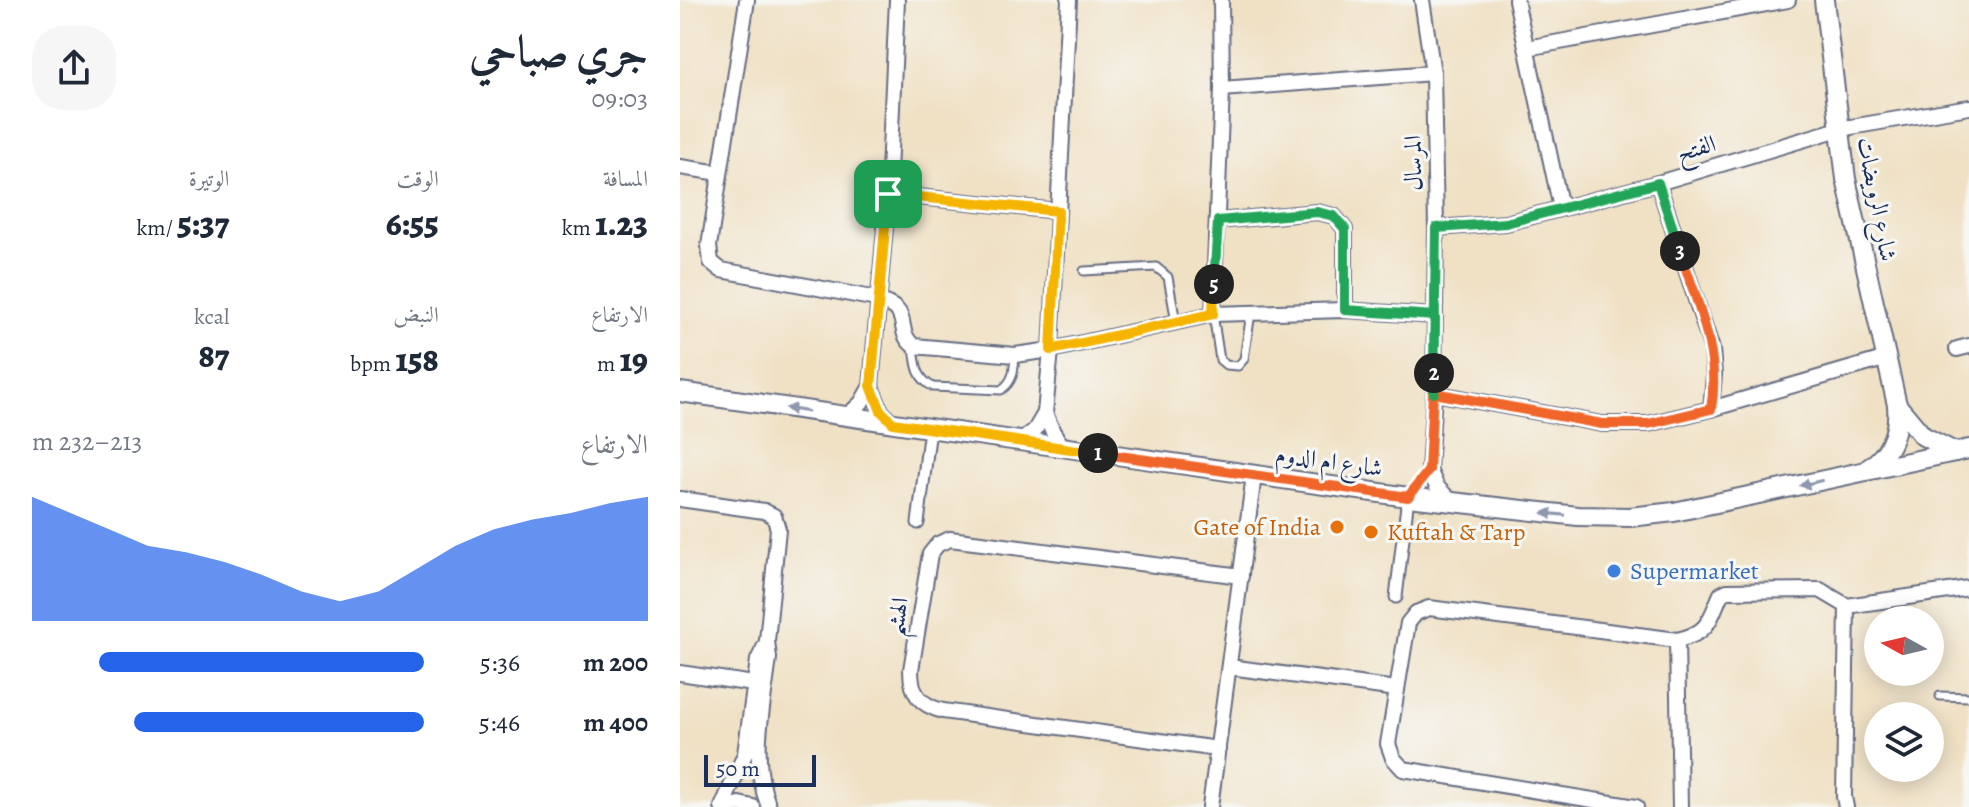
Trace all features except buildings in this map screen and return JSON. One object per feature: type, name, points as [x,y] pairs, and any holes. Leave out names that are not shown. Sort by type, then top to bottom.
[{"type":"street","points":[[747,0],[709,246],[711,262],[721,270],[877,299],[900,314],[906,341],[914,346],[1015,355],[1051,350],[1213,314],[1345,310],[1435,316]]},
{"type":"street","points":[[893,423],[881,411],[871,386],[888,194],[897,0]]},
{"type":"street","points":[[1020,442],[1035,430],[1045,413],[1069,0]]},
{"type":"street","points":[[1213,314],[1222,89],[1221,0]]},
{"type":"street","name":"المرسال","points":[[1422,0],[1433,73],[1436,228],[1434,393],[1429,470]]},
{"type":"street","points":[[1516,0],[1561,208]]},
{"type":"street","points":[[1527,48],[1788,0]]},
{"type":"street","name":"شارع الرويضات","points":[[1824,0],[1851,204],[1897,405],[1897,426],[1891,444],[1866,471]]},
{"type":"street","points":[[1222,89],[1433,73]]},
{"type":"street","name":"الفتح","points":[[1436,228],[1506,223],[1658,183],[1839,129],[1969,107]]},
{"type":"street","points":[[680,167],[720,173]]},
{"type":"street","points":[[1658,183],[1712,349],[1714,375],[1711,409]]},
{"type":"street","points":[[888,194],[1058,211]]},
{"type":"street","points":[[1218,221],[1317,212],[1334,216],[1345,229],[1345,310]]},
{"type":"street","points":[[1434,393],[1602,424],[1648,424],[1887,358]]},
{"type":"street","points":[[846,417],[861,403],[871,386]]},
{"type":"street","name":"شارع ام الدوم","points":[[680,392],[1408,497],[1578,516],[1652,515],[1697,508],[1962,450]]},
{"type":"street","name":"شارع الرويضات","points":[[1897,405],[1923,436],[1962,450]]},
{"type":"street","points":[[1045,413],[1064,449]]},
{"type":"street","points":[[918,523],[930,429]]},
{"type":"street","points":[[1396,597],[1408,497],[1429,470],[1437,487],[1452,502]]},
{"type":"street","points":[[1210,807],[1254,475]]},
{"type":"street","points":[[680,499],[753,509],[774,516],[778,529],[757,756],[760,780],[769,807]]},
{"type":"street","name":"الهشم","points":[[1218,749],[929,708],[917,698],[911,685],[911,670],[930,554],[938,544],[950,539],[1241,576]]},
{"type":"street","points":[[1636,807],[1403,769],[1393,758],[1388,744],[1408,623],[1416,613],[1429,608],[1677,640],[1700,633],[1707,626],[1721,594],[1727,591],[1820,590],[1847,606],[1969,588]]},
{"type":"street","points":[[1846,807],[1847,606]]},
{"type":"street","points":[[1677,640],[1680,807]]},
{"type":"street","points":[[722,807],[745,754],[760,653],[767,641]]},
{"type":"street","points":[[1229,667],[1397,689]]},
{"type":"street","points":[[680,673],[754,684]]},
{"type":"street","points":[[728,807],[739,804],[753,807]]},
{"type":"lane","points":[[1084,271],[1156,267],[1168,277],[1176,322]]},
{"type":"lane","points":[[1213,314],[1220,360],[1238,366],[1244,359],[1251,313]]},
{"type":"lane","points":[[914,346],[918,375],[924,383],[933,387],[1001,390],[1009,385],[1013,377],[1015,355]]},
{"type":"lane","points":[[1940,696],[1969,697]]},
{"type":"place","name":"Gate of India","points":[[1337,527]]},
{"type":"place","name":"Kuftah & Tarp","points":[[1371,532]]},
{"type":"place","name":"Supermarket","points":[[1614,571]]},
{"type":"route","points":[[888,194],[871,386],[881,411],[893,423],[1408,497],[1429,470],[1434,393],[1436,228],[1506,223],[1658,183],[1712,349],[1714,375],[1711,409],[1648,424],[1602,424],[1434,393],[1435,316],[1345,310],[1345,229],[1334,216],[1317,212],[1218,221],[1213,314],[1051,350],[1058,211],[888,194]]}]
